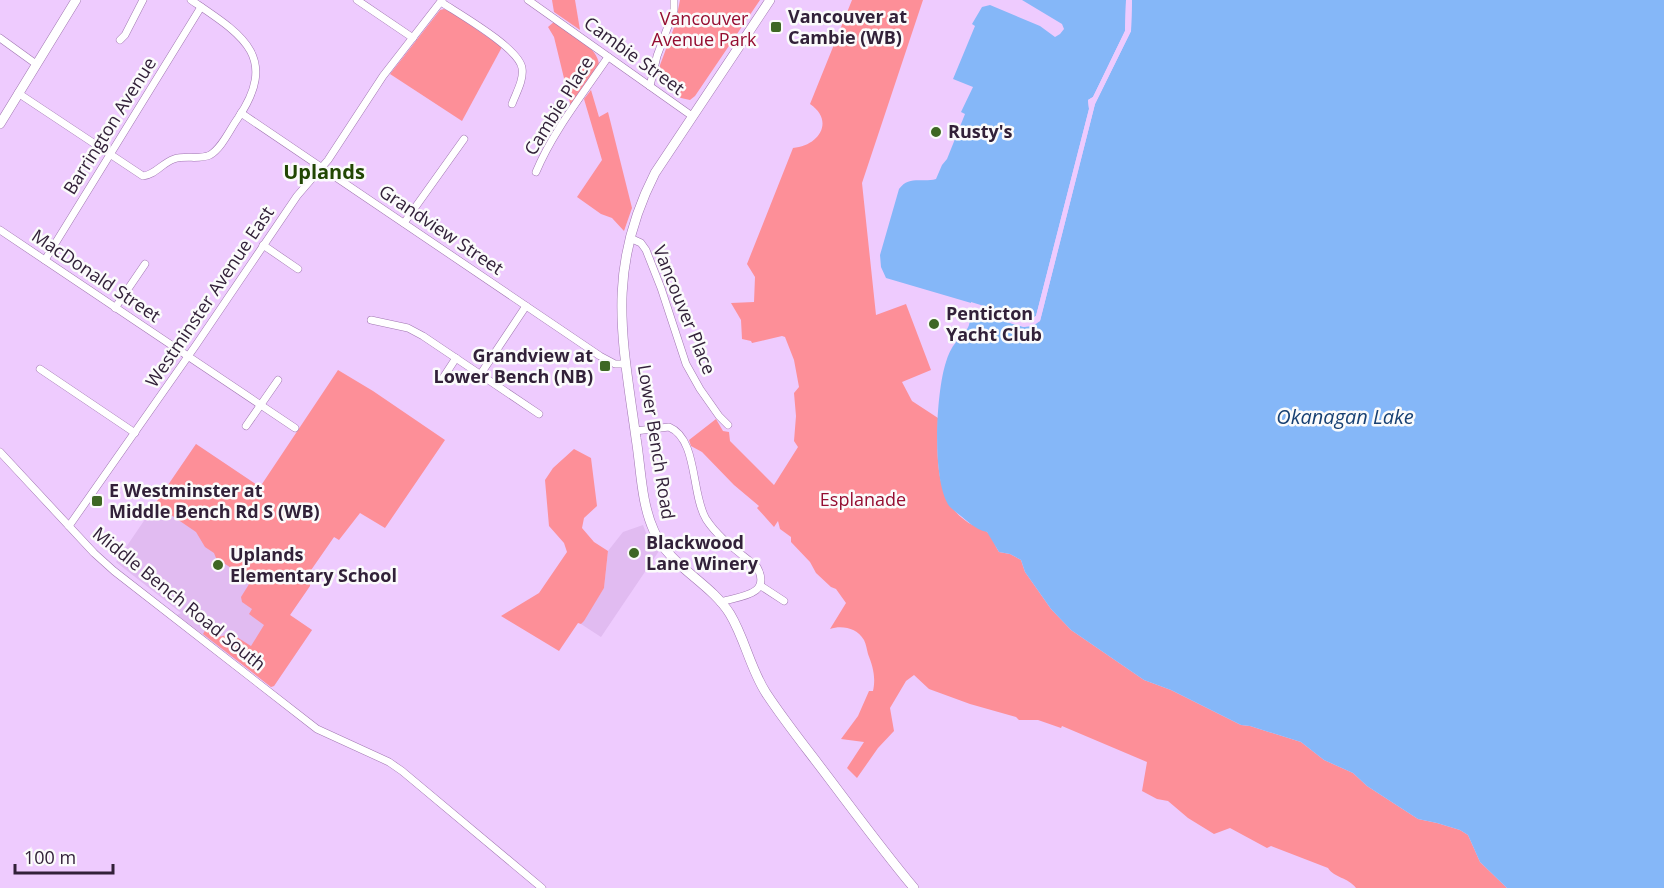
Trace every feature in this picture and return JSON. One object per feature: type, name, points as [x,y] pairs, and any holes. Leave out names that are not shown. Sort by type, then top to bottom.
[{"type":"street","points":[[120,40],[143,0]]},
{"type":"street","points":[[18,93],[138,174],[147,176],[172,159],[209,155],[217,149],[241,113],[254,88],[256,74],[254,58],[249,47],[238,34],[191,0]]},
{"type":"street","points":[[357,0],[413,38]]},
{"type":"street","name":"Cambie Street","points":[[528,0],[692,116]]},
{"type":"street","points":[[650,86],[657,56],[674,10],[674,0]]},
{"type":"street","name":"Lower Bench Road","points":[[770,0],[660,166],[644,195],[630,238],[621,304],[626,364],[646,504],[657,539],[667,552],[720,602],[733,620],[766,693],[914,888]]},
{"type":"street","points":[[0,124],[76,1]]},
{"type":"street","points":[[442,1],[504,44],[520,60],[523,73],[512,104]]},
{"type":"street","name":"Westminster Avenue East","points":[[69,526],[297,196],[322,167],[383,76],[442,1]]},
{"type":"street","name":"Barrington Avenue","points":[[45,260],[201,7]]},
{"type":"street","points":[[0,38],[36,64]]},
{"type":"street","name":"Cambie Place","points":[[536,172],[552,141],[608,57]]},
{"type":"street","name":"Grandview Street","points":[[241,113],[612,363],[626,364]]},
{"type":"street","points":[[404,223],[464,139]]},
{"type":"street","name":"MacDonald Street","points":[[0,230],[295,428]]},
{"type":"street","name":"Vancouver Place","points":[[630,238],[646,250],[686,364],[700,389],[728,425]]},
{"type":"street","points":[[263,245],[298,269]]},
{"type":"street","points":[[115,308],[145,264]]},
{"type":"street","points":[[480,375],[526,306]]},
{"type":"street","points":[[371,321],[397,325],[416,332],[539,414]]},
{"type":"street","points":[[441,381],[456,358]]},
{"type":"street","points":[[40,369],[135,433]]},
{"type":"street","points":[[246,426],[278,380]]},
{"type":"street","points":[[635,431],[669,427],[680,435],[689,453],[698,496],[705,516],[720,537],[757,567],[762,580],[761,586],[756,591],[720,602]]},
{"type":"street","name":"Middle Bench Road South","points":[[0,452],[94,553],[114,571],[324,734],[396,766],[542,888]]},
{"type":"street","points":[[761,586],[784,601]]},
{"type":"shaded area","name":"Uplands Elementary School","points":[[196,444],[334,537],[309,573],[310,586],[290,615],[312,630],[274,686],[271,687],[177,615],[181,613],[116,562]]},
{"type":"shaded area","points":[[643,525],[648,538],[659,551],[601,637],[581,624],[604,588],[608,551],[623,532]]},
{"type":"green space","points":[[552,0],[575,0],[580,30],[554,12]]},
{"type":"green space","name":"Vancouver Avenue Park","points":[[680,0],[760,0],[695,96],[690,100],[681,98],[661,84],[658,76],[675,25]]},
{"type":"green space","name":"Esplanade","points":[[852,0],[923,0],[862,183],[876,315],[906,304],[931,370],[902,382],[912,401],[938,418],[937,446],[940,474],[948,501],[956,512],[968,523],[987,532],[999,552],[1010,554],[1021,560],[1025,572],[1051,609],[1071,630],[1144,680],[1171,690],[1241,725],[1301,742],[1324,760],[1353,773],[1367,786],[1418,819],[1460,830],[1468,835],[1480,862],[1507,888],[1356,888],[1328,868],[1271,846],[1267,848],[1230,828],[1214,834],[1188,818],[1168,801],[1157,799],[1142,791],[1147,762],[1062,726],[1061,728],[1038,720],[1019,720],[1016,717],[929,689],[914,675],[906,681],[890,708],[894,731],[878,748],[857,778],[847,768],[864,742],[841,739],[858,716],[869,691],[873,691],[874,686],[873,668],[864,640],[849,629],[839,627],[830,629],[846,603],[836,589],[816,573],[810,562],[791,542],[791,537],[780,529],[778,521],[774,527],[757,508],[759,506],[734,485],[702,452],[691,446],[689,440],[716,419],[723,431],[729,432],[730,441],[774,485],[798,447],[794,441],[796,416],[794,393],[799,387],[794,360],[785,337],[752,343],[742,339],[741,320],[731,303],[754,302],[755,277],[747,264],[793,148],[810,143],[821,132],[822,118],[810,104]]},
{"type":"green space","points":[[444,9],[502,47],[462,121],[390,74],[440,10]]},
{"type":"green space","points":[[555,21],[589,46],[598,59],[599,65],[571,107],[554,37],[548,27]]},
{"type":"green space","points":[[591,90],[599,117],[608,112],[632,208],[624,231],[612,218],[601,214],[577,197],[602,160],[584,99]]},
{"type":"green space","points":[[338,370],[445,440],[385,528],[360,513],[339,540],[334,537],[309,573],[310,586],[290,615],[312,630],[274,686],[271,687],[203,634],[206,629],[218,637],[232,634],[251,646],[264,625],[249,614],[252,609],[242,602],[241,597],[251,581],[216,558],[214,553],[205,547],[196,532],[155,504],[196,444],[260,487]]},
{"type":"green space","points":[[574,449],[591,458],[597,506],[584,518],[582,528],[594,542],[608,551],[604,588],[584,621],[581,624],[578,623],[559,651],[501,616],[539,593],[567,552],[564,543],[549,526],[545,480],[553,468]]},
{"type":"water","points":[[1022,0],[1126,0],[1125,31],[1093,97],[1088,100],[1089,109],[1036,316],[1029,320],[886,278],[881,267],[880,255],[899,189],[907,182],[936,179],[947,159],[965,114],[961,112],[973,87],[953,79],[975,26],[972,24],[982,7],[990,5],[1040,26],[1055,37],[1064,29],[1062,24]]},
{"type":"water","name":"Okanagan Lake","points":[[1132,0],[1664,0],[1664,888],[1507,888],[1480,862],[1468,835],[1460,830],[1418,819],[1367,786],[1353,773],[1324,760],[1301,742],[1241,725],[1171,690],[1144,680],[1071,630],[1051,609],[1025,572],[1021,560],[1010,554],[999,552],[987,532],[975,527],[950,507],[940,478],[937,436],[940,394],[948,357],[954,344],[969,326],[969,311],[1024,327],[1040,321],[1095,104],[1131,31]]},
{"type":"pier","points":[[1126,0],[1132,0],[1131,31],[1095,104],[1040,321],[1033,326],[1024,327],[969,311],[970,308],[1024,324],[1033,323],[1038,320],[1038,318],[1028,323],[971,305],[971,302],[1029,320],[1036,316],[1089,109],[1088,100],[1093,97],[1125,31]]},
{"type":"place","name":"Vancouver at Cambie (WB)","points":[[776,27]]},
{"type":"place","name":"Rusty's","points":[[936,132]]},
{"type":"place","name":"Penticton Yacht Club","points":[[934,324]]},
{"type":"place","name":"Grandview at Lower Bench (NB)","points":[[605,366]]},
{"type":"place","name":"E Westminster at Middle Bench Rd S (WB)","points":[[97,501]]},
{"type":"place","name":"Blackwood Lane Winery","points":[[634,553]]},
{"type":"place","name":"Uplands Elementary School","points":[[218,565]]},
{"type":"district","name":"Uplands","points":[[324,172]]}]
